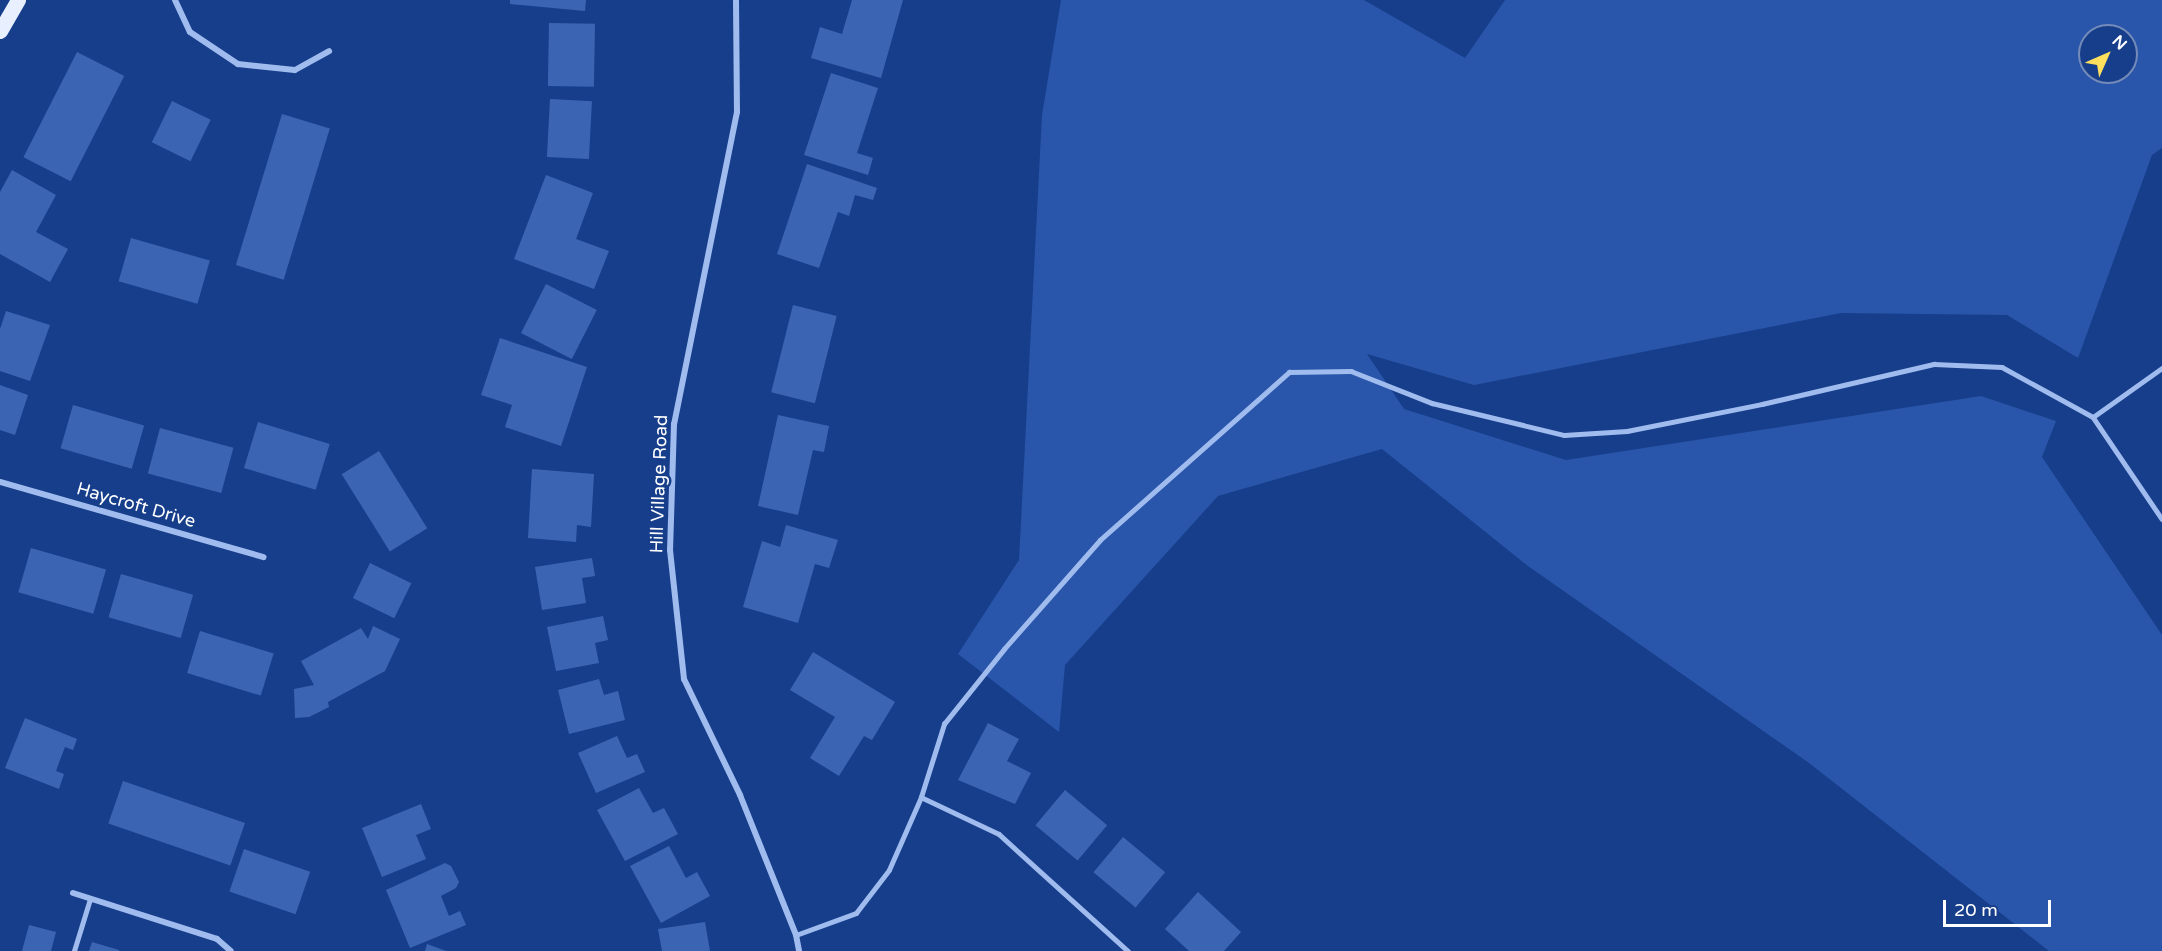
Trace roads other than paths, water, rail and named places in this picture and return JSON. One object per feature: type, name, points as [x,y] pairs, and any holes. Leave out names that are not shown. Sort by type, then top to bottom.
[{"type":"main road","points":[[0,31],[18,0]]},
{"type":"street","points":[[175,0],[190,32],[238,64],[295,70],[329,51]]},
{"type":"street","name":"Hill Village Road","points":[[736,0],[737,112],[674,424],[670,550],[684,679],[740,795],[796,935],[799,951]]},
{"type":"street","name":"Haycroft Drive","points":[[0,482],[264,557]]},
{"type":"street","points":[[74,893],[217,939],[231,951]]},
{"type":"lane","points":[[796,935],[856,913],[889,870],[921,797],[944,724],[1004,649],[1100,540],[1289,372],[1351,371],[1432,403],[1564,435],[1638,428],[1934,364],[2002,367],[2093,417],[2162,519]]},
{"type":"lane","points":[[2093,417],[2162,368]]},
{"type":"lane","points":[[921,797],[999,834],[1128,951]]},
{"type":"lane","points":[[74,951],[90,899]]}]
